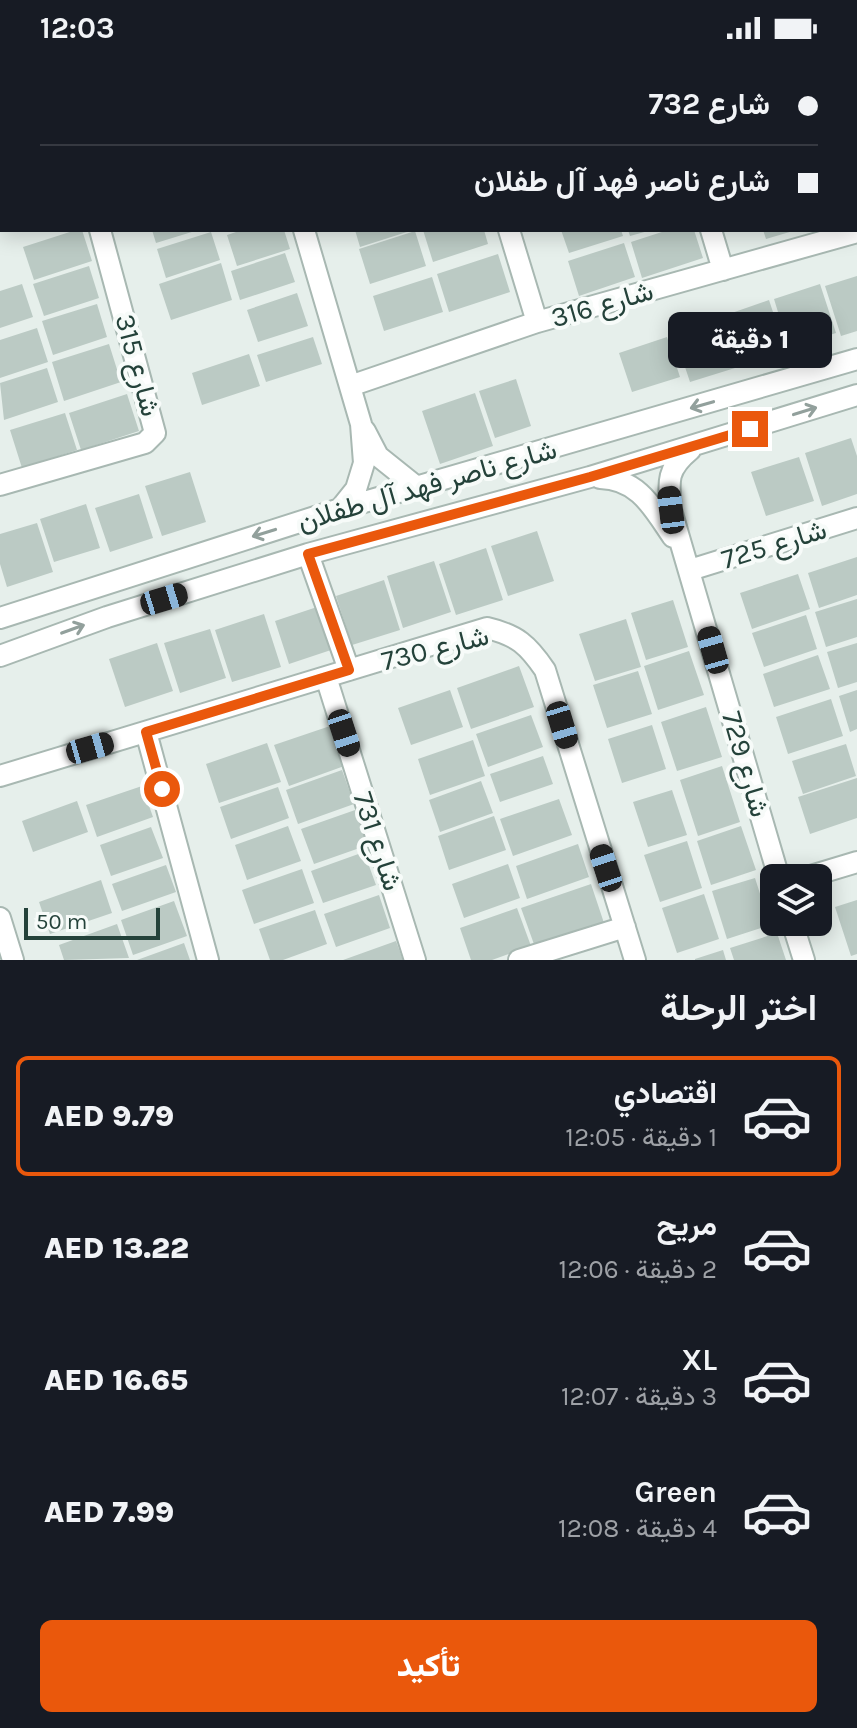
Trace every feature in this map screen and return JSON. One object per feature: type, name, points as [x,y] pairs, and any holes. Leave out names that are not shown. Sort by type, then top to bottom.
[{"type":"street","name":"شارع 315","points":[[0,485],[145,443],[155,433],[101,232]]},
{"type":"street","points":[[305,232],[361,424],[364,463],[356,489],[340,509]]},
{"type":"street","points":[[510,232],[537,322]]},
{"type":"street","points":[[712,232],[723,270]]},
{"type":"street","name":"شارع 316","points":[[350,386],[537,322],[857,232]]},
{"type":"street","name":"شارع ناصر فهد آل طفلان","points":[[0,618],[340,509],[857,359]]},
{"type":"street","name":"شارع ناصر فهد آل طفلان","points":[[0,656],[107,617],[308,554],[590,477],[857,395]]},
{"type":"street","points":[[361,424],[378,456],[418,488]]},
{"type":"street","name":"شارع 729","points":[[696,445],[675,463],[670,472],[671,510],[775,864]]},
{"type":"street","name":"شارع 729","points":[[590,477],[616,478],[633,485],[648,500],[688,564]]},
{"type":"street","name":"شارع 725","points":[[688,564],[857,518]]},
{"type":"street","points":[[308,554],[349,670]]},
{"type":"street","name":"شارع 730","points":[[2,767],[146,732],[487,628],[511,633],[529,645],[545,670],[635,960]]},
{"type":"street","name":"شارع 731","points":[[326,677],[415,960]]},
{"type":"street","points":[[146,732],[208,960]]},
{"type":"street","points":[[832,870],[857,862]]},
{"type":"street","points":[[0,918],[13,960]]},
{"type":"street","points":[[519,960],[625,927]]},
{"type":"street","points":[[796,936],[804,960]]},
{"type":"building","points":[[70,232],[83,232],[92,261],[34,280],[23,247]]},
{"type":"building","points":[[153,232],[192,232],[156,243]]},
{"type":"building","points":[[211,232],[220,260],[166,278],[157,249]]},
{"type":"building","points":[[236,232],[285,232],[290,249],[237,266],[227,235]]},
{"type":"building","points":[[356,232],[407,232],[360,247]]},
{"type":"building","points":[[415,232],[426,266],[370,284],[359,249]]},
{"type":"building","points":[[424,232],[485,232],[488,244],[433,262]]},
{"type":"building","points":[[562,232],[622,232],[623,236],[569,253]]},
{"type":"building","points":[[662,232],[695,232],[703,258],[642,278],[631,242]]},
{"type":"building","points":[[764,232],[790,232],[766,239]]},
{"type":"building","points":[[624,243],[635,277],[579,296],[568,261]]},
{"type":"building","points":[[285,253],[295,282],[240,300],[231,271]]},
{"type":"building","points":[[498,254],[510,292],[449,312],[437,274]]},
{"type":"building","points":[[221,263],[232,300],[171,320],[159,284]]},
{"type":"building","points":[[89,266],[99,298],[44,316],[33,284]]},
{"type":"building","points":[[857,276],[857,331],[841,336],[825,286]]},
{"type":"building","points":[[432,277],[443,312],[384,331],[373,296]]},
{"type":"building","points":[[22,284],[33,317],[0,328],[0,291]]},
{"type":"building","points":[[820,284],[836,333],[789,348],[774,299]]},
{"type":"building","points":[[297,293],[308,326],[258,342],[247,310]]},
{"type":"building","points":[[769,300],[785,348],[739,364],[723,316]]},
{"type":"building","points":[[97,304],[107,337],[53,355],[42,321]]},
{"type":"building","points":[[720,322],[735,368],[690,382],[675,337]]},
{"type":"building","points":[[37,328],[48,362],[0,378],[0,340]]},
{"type":"building","points":[[313,337],[322,364],[266,382],[257,355]]},
{"type":"building","points":[[667,337],[680,377],[632,392],[619,353]]},
{"type":"building","points":[[109,344],[121,382],[64,401],[52,362]]},
{"type":"building","points":[[249,354],[260,386],[202,405],[192,373]]},
{"type":"building","points":[[47,368],[58,402],[4,420],[0,383]]},
{"type":"building","points":[[516,379],[531,426],[495,438],[479,391]]},
{"type":"building","points":[[475,393],[493,446],[440,464],[422,411]]},
{"type":"building","points":[[127,394],[139,431],[81,450],[69,413]]},
{"type":"building","points":[[65,413],[77,450],[22,468],[10,430]]},
{"type":"building","points":[[851,438],[857,456],[857,494],[822,506],[805,453]]},
{"type":"building","points":[[799,457],[814,501],[766,516],[751,472]]},
{"type":"building","points":[[190,472],[206,522],[162,536],[145,486]]},
{"type":"building","points":[[139,494],[153,538],[110,552],[95,508]]},
{"type":"building","points":[[86,504],[100,548],[54,562],[40,519]]},
{"type":"building","points":[[37,523],[53,572],[7,587],[0,564],[0,534]]},
{"type":"building","points":[[537,531],[554,581],[508,596],[491,546]]},
{"type":"building","points":[[486,548],[503,600],[456,615],[439,564]]},
{"type":"building","points":[[857,557],[857,595],[819,608],[808,573]]},
{"type":"building","points":[[434,561],[451,612],[403,628],[387,576]]},
{"type":"building","points":[[798,574],[810,609],[752,629],[740,593]]},
{"type":"building","points":[[384,580],[400,630],[352,645],[336,596]]},
{"type":"building","points":[[857,599],[857,637],[826,647],[815,612]]},
{"type":"building","points":[[673,600],[688,647],[646,660],[631,613]]},
{"type":"building","points":[[320,606],[334,649],[289,664],[275,621]]},
{"type":"building","points":[[264,614],[281,667],[232,682],[215,630]]},
{"type":"building","points":[[806,615],[817,649],[764,667],[752,633]]},
{"type":"building","points":[[626,619],[641,667],[595,681],[579,634]]},
{"type":"building","points":[[210,629],[226,678],[180,693],[164,643]]},
{"type":"building","points":[[157,643],[173,691],[125,707],[109,659]]},
{"type":"building","points":[[857,643],[857,682],[838,688],[827,652]]},
{"type":"building","points":[[689,651],[704,695],[658,710],[644,666]]},
{"type":"building","points":[[818,655],[830,689],[774,707],[763,674]]},
{"type":"building","points":[[519,666],[534,707],[471,729],[457,688]]},
{"type":"building","points":[[638,671],[652,714],[607,728],[593,685]]},
{"type":"building","points":[[450,690],[463,727],[411,745],[398,708]]},
{"type":"building","points":[[857,690],[857,729],[850,732],[839,696]]},
{"type":"building","points":[[831,699],[843,736],[788,754],[776,717]]},
{"type":"building","points":[[706,707],[722,757],[677,771],[661,722]]},
{"type":"building","points":[[531,715],[543,747],[488,767],[476,734]]},
{"type":"building","points":[[333,725],[347,765],[289,786],[274,745]]},
{"type":"building","points":[[652,725],[666,769],[622,783],[608,739]]},
{"type":"building","points":[[473,740],[485,776],[430,795],[418,759]]},
{"type":"building","points":[[267,743],[281,782],[219,803],[206,764]]},
{"type":"building","points":[[846,744],[856,776],[803,794],[792,761]]},
{"type":"building","points":[[543,756],[553,784],[500,802],[490,774]]},
{"type":"building","points":[[722,766],[740,822],[698,836],[680,780]]},
{"type":"building","points":[[342,770],[354,804],[298,824],[286,790]]},
{"type":"building","points":[[857,778],[857,818],[810,834],[798,797]]},
{"type":"building","points":[[481,781],[493,813],[440,832],[429,800]]},
{"type":"building","points":[[142,786],[153,817],[97,837],[86,805]]},
{"type":"building","points":[[278,787],[289,818],[231,839],[220,807]]},
{"type":"building","points":[[672,790],[687,835],[648,847],[633,802]]},
{"type":"building","points":[[559,799],[572,835],[513,856],[500,819]]},
{"type":"building","points":[[77,801],[88,832],[33,852],[22,821]]},
{"type":"building","points":[[358,809],[371,844],[314,864],[301,829]]},
{"type":"building","points":[[494,816],[506,850],[449,870],[438,836]]},
{"type":"building","points":[[288,826],[301,861],[247,880],[235,845]]},
{"type":"building","points":[[741,826],[756,870],[711,885],[697,841]]},
{"type":"building","points":[[151,827],[163,858],[111,876],[100,845]]},
{"type":"building","points":[[687,841],[702,888],[660,902],[644,855]]},
{"type":"building","points":[[578,844],[589,877],[527,899],[516,866]]},
{"type":"building","points":[[364,852],[376,885],[323,903],[311,871]]},
{"type":"building","points":[[508,864],[520,898],[464,918],[452,884]]},
{"type":"building","points":[[166,865],[176,892],[122,911],[112,884]]},
{"type":"building","points":[[302,869],[314,903],[254,924],[242,890]]},
{"type":"building","points":[[755,878],[760,894],[760,928],[727,939],[712,891]]},
{"type":"building","points":[[101,880],[112,913],[50,934],[39,902]]},
{"type":"building","points":[[591,884],[604,923],[535,947],[521,908]]},
{"type":"building","points":[[704,894],[719,939],[677,953],[662,908]]},
{"type":"building","points":[[379,895],[390,928],[336,947],[324,914]]},
{"type":"building","points":[[857,900],[857,954],[851,956],[835,907]]},
{"type":"building","points":[[174,901],[187,936],[133,955],[121,920]]},
{"type":"building","points":[[517,908],[531,946],[492,960],[471,960],[460,928]]},
{"type":"building","points":[[315,910],[327,944],[283,960],[270,960],[259,929]]},
{"type":"building","points":[[117,924],[129,958],[64,960],[59,945]]},
{"type":"building","points":[[768,936],[778,936],[786,960],[734,960],[730,948]]},
{"type":"building","points":[[396,941],[403,960],[343,960]]},
{"type":"building","points":[[184,943],[190,960],[137,960]]},
{"type":"building","points":[[723,950],[726,960],[695,960],[695,959]]},
{"type":"route","points":[[162,789],[146,732],[349,670],[308,554],[590,477],[750,429]]}]
